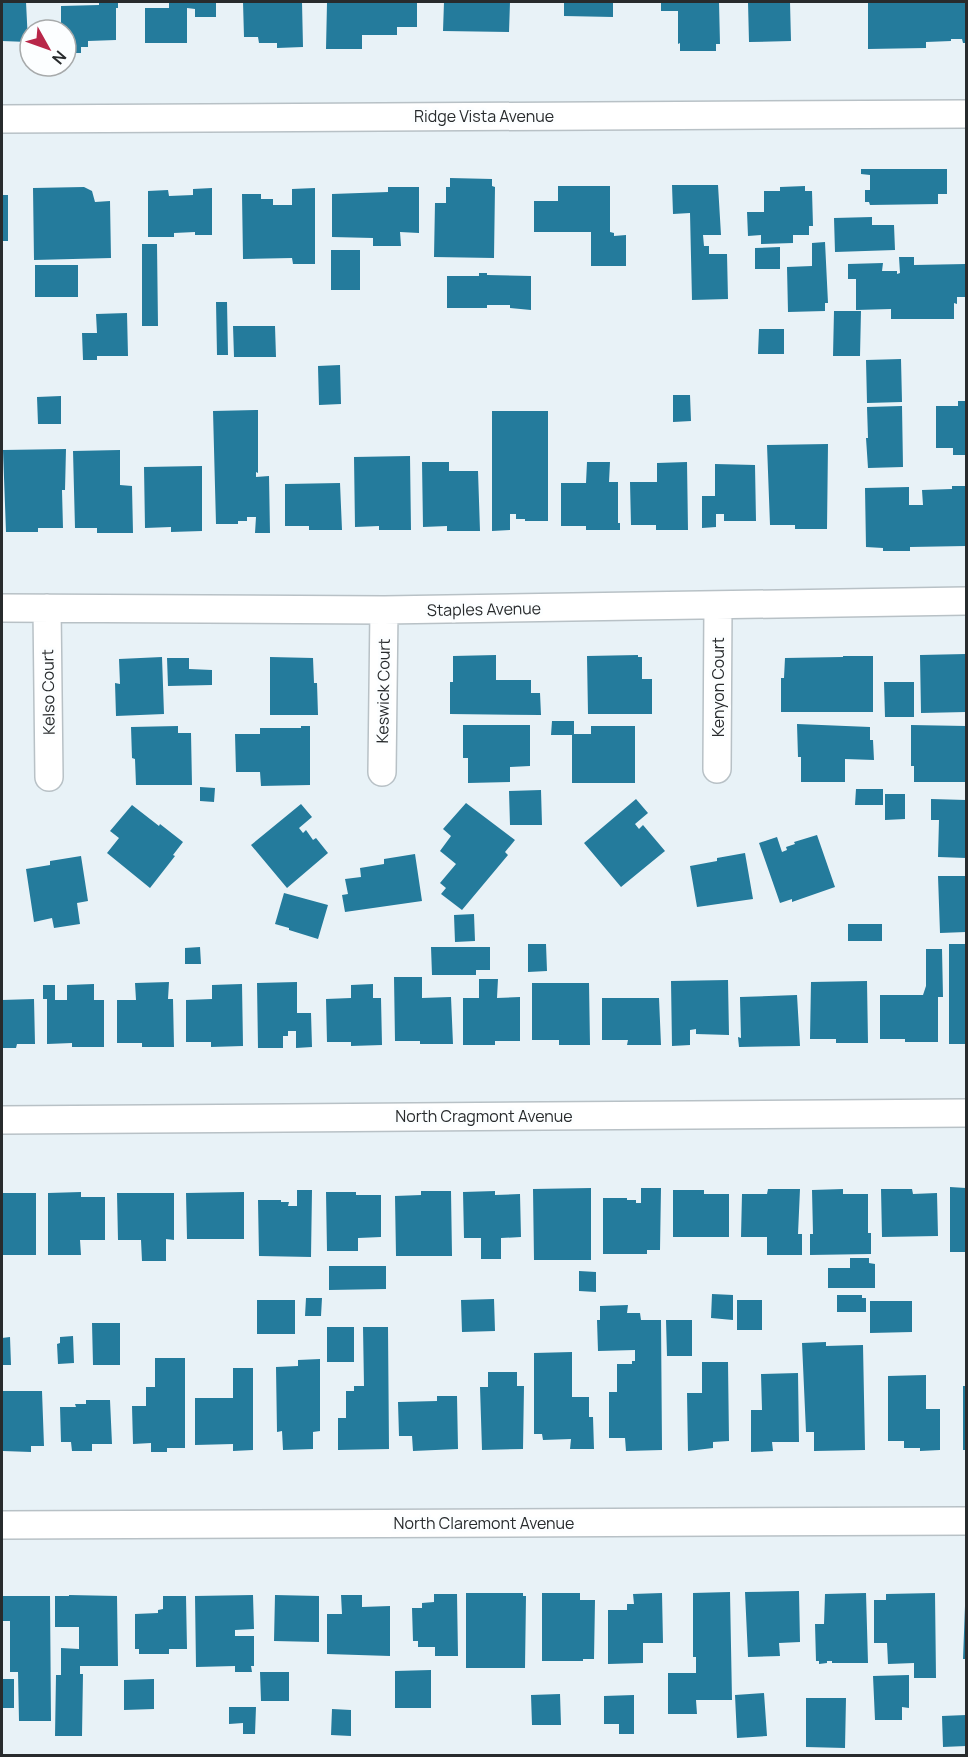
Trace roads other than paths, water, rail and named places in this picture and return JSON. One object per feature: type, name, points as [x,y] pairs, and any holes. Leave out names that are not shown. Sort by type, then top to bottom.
[{"type":"street","name":"Ridge Vista Avenue","points":[[2,119],[966,114]]},
{"type":"street","name":"Staples Avenue","points":[[2,608],[384,610],[966,601]]},
{"type":"street","name":"Kenyon Court","points":[[717,769],[718,605]]},
{"type":"street","name":"Kelso Court","points":[[47,608],[49,777]]},
{"type":"street","name":"Keswick Court","points":[[382,772],[384,610]]},
{"type":"street","name":"North Cragmont Avenue","points":[[2,1120],[966,1113]]},
{"type":"street","name":"North Claremont Avenue","points":[[2,1525],[966,1521]]}]
